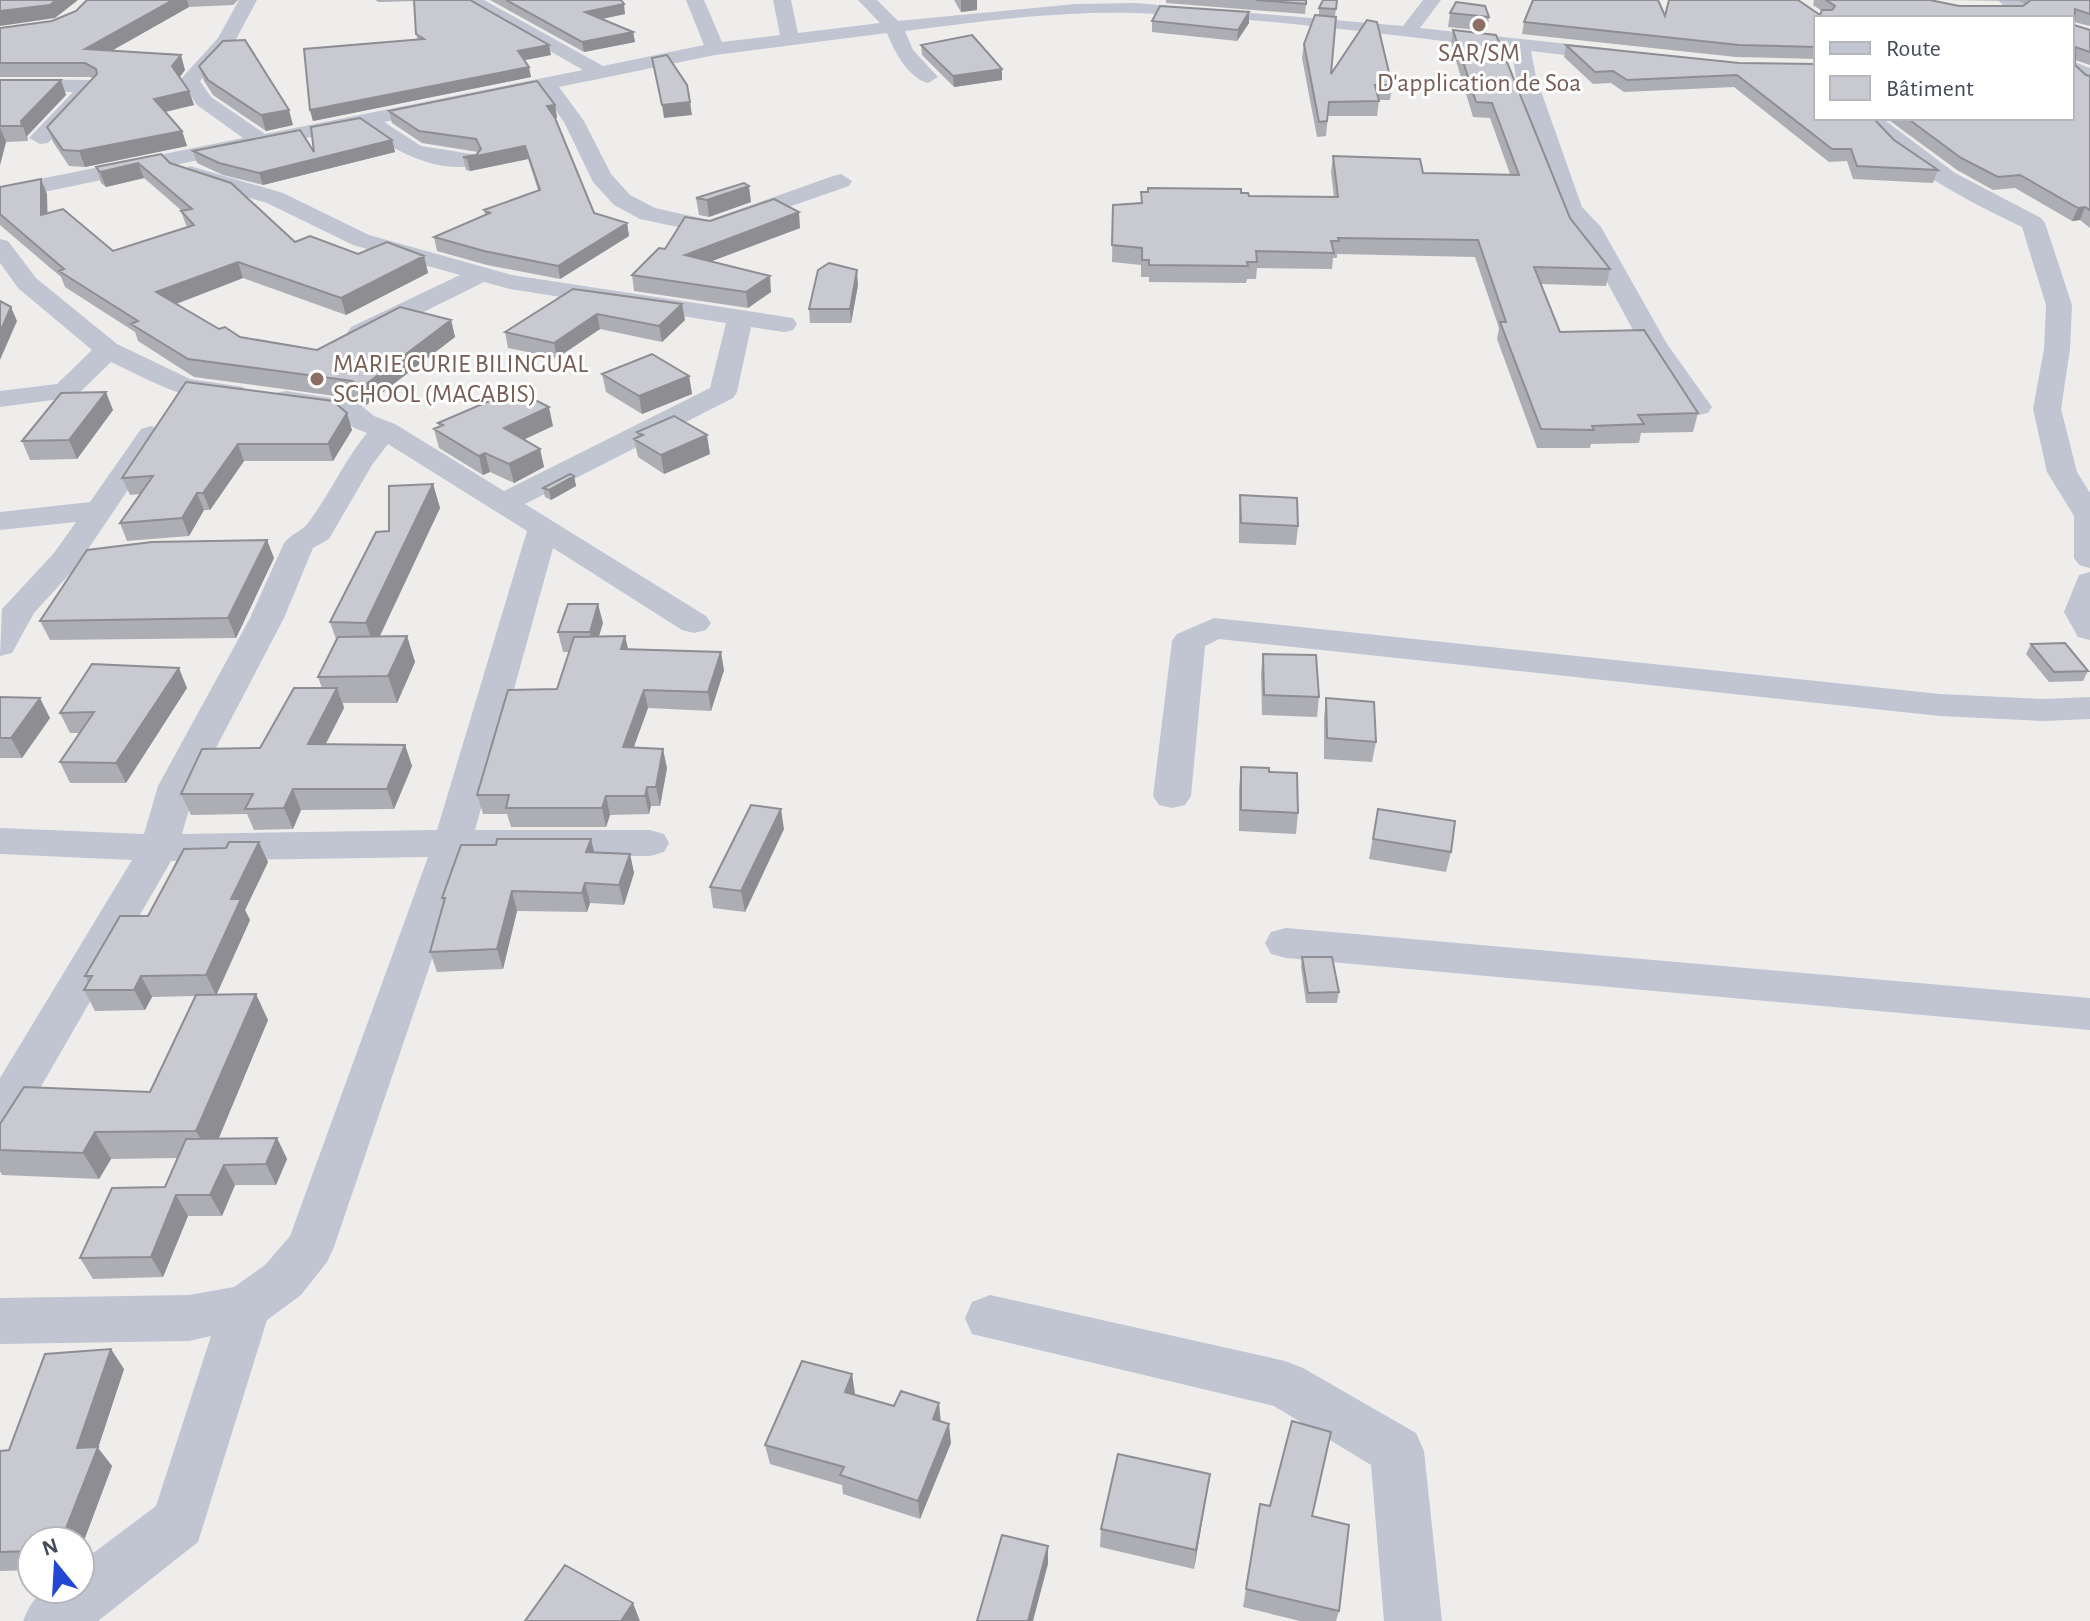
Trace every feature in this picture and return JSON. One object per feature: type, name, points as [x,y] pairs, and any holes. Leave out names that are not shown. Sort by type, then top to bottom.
[{"type":"street","points":[[248,0],[226,41],[190,80],[204,101],[260,140]]},
{"type":"street","points":[[695,0],[715,49]]},
{"type":"street","points":[[782,0],[790,38]]},
{"type":"street","points":[[867,0],[894,27],[904,52],[928,77]]},
{"type":"street","points":[[1309,0],[1312,21]]},
{"type":"street","points":[[1408,31],[1432,0]]},
{"type":"street","points":[[477,2],[600,72]]},
{"type":"street","points":[[694,623],[505,502],[385,430],[364,422],[347,408],[183,386],[108,350],[27,283],[4,218],[173,158],[715,49],[894,27],[1075,9],[1158,5],[1249,8],[1312,21],[1630,56]]},
{"type":"street","points":[[2007,6],[2037,16]]},
{"type":"street","points":[[1520,45],[1526,77],[1571,209],[1589,227],[1654,345],[1698,407]]},
{"type":"street","points":[[2074,68],[2084,73],[2090,81]]},
{"type":"street","points":[[545,82],[574,121],[601,177],[622,200],[648,214],[711,227],[841,181]]},
{"type":"street","points":[[0,85],[90,86],[40,138]]},
{"type":"street","points":[[367,118],[394,143],[419,154],[470,160]]},
{"type":"street","points":[[1872,120],[1908,152],[1996,206],[2033,223],[2070,310],[2057,349],[2047,409],[2062,472],[2089,516],[2090,558]]},
{"type":"street","points":[[173,158],[184,171],[214,183],[277,199],[338,232],[480,274],[532,286],[784,324]]},
{"type":"street","points":[[347,340],[399,312],[451,292],[480,274]]},
{"type":"street","points":[[505,502],[723,392],[740,316]]},
{"type":"street","points":[[0,399],[65,391],[108,350]]},
{"type":"street","points":[[0,646],[19,609],[65,560],[183,386]]},
{"type":"street","points":[[0,1117],[159,848],[177,786],[267,618],[286,544],[318,532],[359,462],[385,430]]},
{"type":"street","points":[[0,521],[101,510]]},
{"type":"street","points":[[0,1321],[189,1318],[246,1307],[283,1280],[310,1247],[452,843],[543,528]]},
{"type":"street","points":[[65,560],[105,554]]},
{"type":"street","points":[[2090,582],[2081,612],[2090,630]]},
{"type":"street","points":[[1172,796],[1189,641],[1214,628],[1940,705],[2044,710],[2090,708]]},
{"type":"street","points":[[0,841],[159,848],[650,843]]},
{"type":"street","points":[[1286,943],[2090,1014]]},
{"type":"street","points":[[52,1621],[178,1523],[246,1307]]},
{"type":"street","points":[[990,1318],[1285,1385],[1397,1451],[1413,1621]]},
{"type":"building","points":[[0,0],[56,0],[50,5],[0,11]]},
{"type":"building","points":[[87,0],[173,0],[85,49],[181,55],[172,66],[189,91],[154,99],[182,131],[79,151],[63,150],[47,127],[97,74],[96,69],[85,63],[0,63],[0,28],[52,21],[76,11]]},
{"type":"building","points":[[414,0],[470,0],[549,45],[518,51],[529,67],[310,110],[304,49],[424,39],[416,34]]},
{"type":"building","points":[[506,0],[621,0],[624,4],[585,12],[633,32],[582,42]]},
{"type":"building","points":[[1256,0],[1306,0],[1306,4]]},
{"type":"building","points":[[1323,0],[1337,0],[1336,9],[1319,8]]},
{"type":"building","points":[[1533,0],[1658,0],[1665,16],[1669,0],[1798,0],[1820,15],[1822,10],[1832,10],[1835,6],[1826,0],[1930,0],[1959,6],[2023,6],[2031,0],[2090,0],[2090,14],[2075,9],[2074,25],[2074,16],[1814,16],[1814,47],[1739,45],[1524,22]]},
{"type":"building","points":[[1456,2],[1485,6],[1489,17],[1450,13]]},
{"type":"building","points":[[1160,6],[1249,12],[1238,30],[1152,21]]},
{"type":"building","points":[[1315,15],[1336,17],[1331,74],[1367,20],[1377,22],[1392,85],[1375,85],[1379,101],[1329,102],[1327,121],[1319,122],[1304,44]]},
{"type":"building","points":[[2074,25],[2090,30],[2090,52],[2075,47],[2075,65],[2090,76],[2090,210],[2078,208],[2020,175],[1998,177],[1961,158],[1910,120],[2074,120]]},
{"type":"building","points":[[1453,30],[1496,35],[1570,218],[1610,269],[1534,267],[1560,332],[1644,330],[1698,413],[1638,415],[1644,424],[1592,426],[1594,430],[1541,429],[1500,322],[1506,322],[1478,240],[1338,238],[1339,241],[1331,241],[1334,253],[1256,251],[1257,262],[1247,262],[1248,266],[1149,265],[1149,260],[1142,260],[1142,248],[1112,245],[1113,205],[1142,203],[1141,192],[1148,192],[1148,188],[1241,189],[1241,193],[1248,193],[1249,196],[1338,197],[1333,156],[1420,159],[1423,173],[1519,175],[1492,103],[1476,102]]},
{"type":"building","points":[[972,35],[1002,69],[953,76],[921,45]]},
{"type":"building","points":[[245,40],[289,110],[261,115],[208,80],[199,66],[223,41]]},
{"type":"building","points":[[1566,45],[1739,63],[1814,64],[1814,120],[1875,120],[1894,140],[1938,170],[1857,166],[1851,149],[1832,149],[1737,75],[1627,80],[1613,71],[1595,72]]},
{"type":"building","points":[[667,55],[687,85],[690,102],[662,105],[652,58]]},
{"type":"building","points":[[0,80],[61,80],[21,121],[22,126],[0,126]]},
{"type":"building","points":[[537,81],[555,105],[547,106],[555,118],[594,213],[627,223],[558,266],[434,237],[490,213],[484,210],[540,190],[525,146],[467,158],[463,157],[476,155],[481,149],[476,139],[419,131],[389,111]]},
{"type":"building","points":[[360,118],[392,140],[259,173],[219,163],[193,151],[300,130],[314,152],[311,127]]},
{"type":"building","points":[[161,154],[170,163],[231,183],[295,242],[310,236],[358,254],[387,242],[424,256],[341,298],[238,262],[156,292],[219,329],[225,327],[240,337],[317,350],[400,307],[451,320],[361,388],[352,381],[188,359],[131,324],[138,321],[59,271],[64,269],[0,214],[0,187],[41,179],[41,215],[63,209],[113,251],[194,225],[181,211],[192,209],[138,163],[100,172],[96,167]]},
{"type":"building","points":[[744,183],[749,186],[707,200],[696,198]]},
{"type":"building","points":[[774,199],[799,212],[685,255],[770,276],[746,292],[632,275],[659,248],[665,249],[685,217],[710,221]]},
{"type":"building","points":[[829,263],[857,270],[850,309],[809,309],[818,270]]},
{"type":"building","points":[[573,289],[682,304],[659,326],[597,314],[554,343],[505,332]]},
{"type":"building","points":[[0,301],[11,307],[0,332]]},
{"type":"building","points":[[652,354],[689,376],[639,396],[602,374]]},
{"type":"building","points":[[186,382],[333,401],[347,413],[328,444],[238,444],[203,493],[197,493],[182,518],[120,523],[153,476],[122,478]]},
{"type":"building","points":[[515,390],[549,407],[504,428],[540,449],[509,464],[485,453],[479,456],[434,429],[443,425],[438,423]]},
{"type":"building","points":[[106,392],[69,440],[22,441],[61,393]]},
{"type":"building","points":[[674,416],[707,435],[661,455],[634,439],[643,435],[637,432]]},
{"type":"building","points":[[570,474],[574,476],[549,490],[543,488]]},
{"type":"building","points":[[433,484],[366,623],[330,622],[376,532],[389,531],[389,486]]},
{"type":"building","points":[[1240,495],[1297,498],[1298,526],[1241,523]]},
{"type":"building","points":[[267,540],[228,618],[40,621],[87,550],[152,542]]},
{"type":"building","points":[[568,604],[598,604],[590,632],[558,632]]},
{"type":"building","points":[[407,636],[388,676],[318,677],[338,637]]},
{"type":"building","points":[[625,636],[621,649],[721,652],[708,692],[644,690],[623,747],[663,749],[656,787],[647,787],[645,796],[606,796],[602,808],[506,808],[509,795],[477,795],[508,690],[557,689],[574,637]]},
{"type":"building","points":[[2065,643],[2088,671],[2054,672],[2031,644]]},
{"type":"building","points":[[1263,654],[1316,655],[1319,697],[1264,695]]},
{"type":"building","points":[[92,664],[179,668],[116,763],[60,762],[94,712],[60,713]]},
{"type":"building","points":[[294,688],[337,688],[308,744],[405,745],[387,789],[293,789],[284,808],[245,809],[253,794],[181,794],[202,749],[260,748]]},
{"type":"building","points":[[0,697],[40,698],[11,738],[0,738]]},
{"type":"building","points":[[1326,698],[1374,702],[1376,742],[1327,738]]},
{"type":"building","points":[[1241,767],[1297,773],[1298,813],[1241,810]]},
{"type":"building","points":[[751,805],[781,809],[741,891],[710,887]]},
{"type":"building","points":[[1378,809],[1455,821],[1451,852],[1373,839]]},
{"type":"building","points":[[497,839],[591,839],[586,852],[630,854],[619,885],[585,883],[582,893],[512,891],[497,949],[430,952],[445,898],[442,898],[461,845],[496,845]]},
{"type":"building","points":[[229,842],[259,842],[231,899],[241,899],[206,975],[141,976],[134,990],[84,990],[92,976],[85,976],[120,916],[148,916],[184,849],[226,848]]},
{"type":"building","points":[[1302,957],[1332,957],[1339,992],[1308,993]]},
{"type":"building","points":[[256,994],[196,1131],[95,1132],[83,1153],[0,1150],[0,1124],[24,1087],[150,1092],[196,995]]},
{"type":"building","points":[[277,1138],[266,1164],[224,1165],[210,1195],[176,1195],[151,1257],[80,1258],[112,1188],[165,1187],[186,1139]]},
{"type":"building","points":[[111,1349],[77,1448],[98,1447],[67,1525],[16,1525],[16,1552],[0,1552],[0,1451],[9,1450],[45,1354]]},
{"type":"building","points":[[802,1361],[852,1374],[845,1392],[894,1406],[901,1391],[939,1403],[933,1419],[949,1424],[918,1501],[840,1475],[844,1467],[765,1445]]},
{"type":"building","points":[[1292,1421],[1331,1432],[1312,1516],[1349,1525],[1339,1611],[1246,1589],[1260,1504],[1270,1506]]},
{"type":"building","points":[[1118,1454],[1210,1474],[1196,1550],[1101,1529]]},
{"type":"building","points":[[1002,1535],[1048,1546],[1028,1621],[977,1621]]},
{"type":"building","points":[[565,1565],[633,1603],[621,1621],[525,1621]]},
{"type":"place","name":"SAR/SM D'application de Soa","points":[[1479,25]]},
{"type":"place","name":"MARIE CURIE BILINGUAL SCHOOL (MACABIS)","points":[[317,379]]}]
